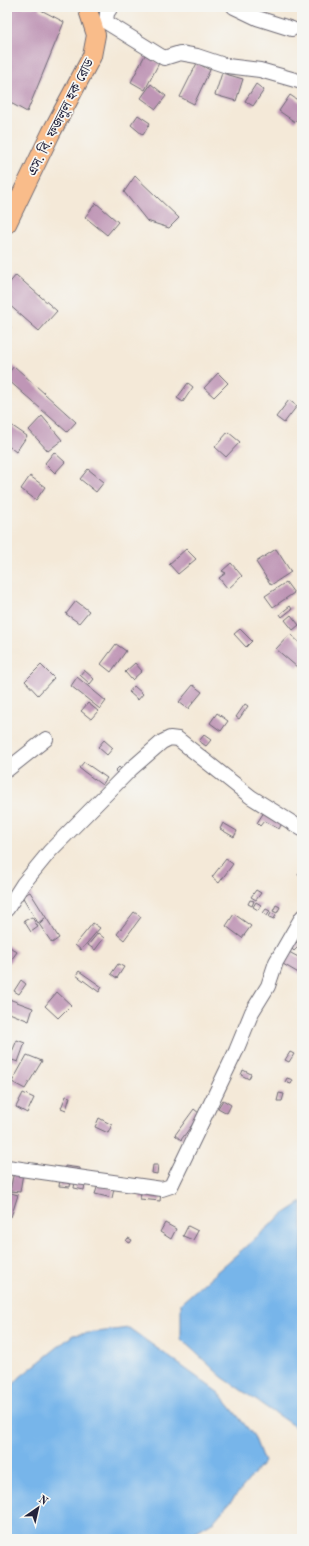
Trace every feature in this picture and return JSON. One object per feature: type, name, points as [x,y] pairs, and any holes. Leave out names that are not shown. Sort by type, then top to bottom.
[{"type":"main road","name":"এস. বি. ফজলুল হক রোড","points":[[7,224],[51,133],[92,56],[96,35],[87,7]]},
{"type":"street","points":[[111,7],[107,13],[106,22],[164,58],[180,53],[197,56],[227,66],[260,70],[302,82]]},
{"type":"street","points":[[234,7],[257,18],[292,29]]},
{"type":"street","points":[[7,909],[23,884],[50,851],[131,769],[162,742],[170,738],[178,739],[251,797],[302,829]]},
{"type":"street","points":[[7,770],[46,739]]},
{"type":"street","points":[[7,1167],[162,1189],[171,1186],[236,1051],[252,1012],[268,986],[276,962],[302,917]]},
{"type":"water","points":[[302,1202],[302,1428],[298,1429],[222,1377],[181,1339],[181,1303],[282,1215]]},
{"type":"water","points":[[129,1328],[219,1393],[254,1436],[264,1462],[214,1521],[183,1539],[7,1539],[7,1392],[20,1377],[73,1335]]},
{"type":"building","points":[[7,7],[40,7],[39,9],[64,22],[27,112],[7,101]]},
{"type":"building","points":[[145,55],[159,63],[145,90],[131,82]]},
{"type":"building","points":[[197,63],[210,70],[194,104],[180,97]]},
{"type":"building","points":[[222,73],[243,79],[236,101],[215,95]]},
{"type":"building","points":[[151,84],[166,96],[156,109],[141,98]]},
{"type":"building","points":[[256,84],[264,90],[253,106],[245,101]]},
{"type":"building","points":[[290,95],[302,103],[302,111],[295,122],[279,111]]},
{"type":"building","points":[[138,115],[150,123],[143,135],[131,125]]},
{"type":"building","points":[[135,176],[179,218],[169,228],[147,221],[124,192]]},
{"type":"building","points":[[96,203],[118,222],[107,235],[85,217]]},
{"type":"building","points":[[16,275],[57,311],[39,331],[7,303],[7,286]]},
{"type":"building","points":[[7,324],[11,327],[7,335]]},
{"type":"building","points":[[14,366],[76,422],[67,432],[7,379],[7,375]]},
{"type":"building","points":[[218,373],[228,383],[214,397],[204,388]]},
{"type":"building","points":[[188,383],[193,387],[183,402],[177,398]]},
{"type":"building","points":[[289,400],[297,406],[284,423],[276,417]]},
{"type":"building","points":[[42,416],[62,440],[48,451],[29,430]]},
{"type":"building","points":[[8,423],[27,436],[16,452],[7,445]]},
{"type":"building","points":[[228,432],[240,442],[226,457],[215,447]]},
{"type":"building","points":[[54,452],[65,462],[55,473],[45,463]]},
{"type":"building","points":[[88,469],[104,482],[96,492],[80,479]]},
{"type":"building","points":[[30,476],[45,487],[36,500],[21,489]]},
{"type":"building","points":[[186,549],[196,559],[178,574],[169,564]]},
{"type":"building","points":[[276,549],[291,572],[271,585],[256,562]]},
{"type":"building","points":[[231,563],[242,576],[228,589],[219,578],[226,573],[222,571]]},
{"type":"building","points":[[286,582],[294,593],[273,607],[265,596]]},
{"type":"building","points":[[76,601],[89,611],[79,623],[66,614]]},
{"type":"building","points":[[290,606],[292,609],[282,617],[280,614]]},
{"type":"building","points":[[291,615],[299,625],[293,630],[285,620]]},
{"type":"building","points":[[240,629],[252,641],[246,647],[234,634]]},
{"type":"building","points":[[290,634],[302,645],[302,662],[297,667],[276,649]]},
{"type":"building","points":[[116,644],[126,651],[111,672],[101,664]]},
{"type":"building","points":[[135,663],[142,671],[132,680],[125,672]]},
{"type":"building","points":[[41,665],[54,678],[38,695],[25,681]]},
{"type":"building","points":[[84,670],[94,679],[90,684],[80,675]]},
{"type":"building","points":[[77,677],[106,701],[100,709],[71,686]]},
{"type":"building","points":[[193,685],[202,692],[188,709],[179,702]]},
{"type":"building","points":[[134,686],[143,694],[138,700],[129,692]]},
{"type":"building","points":[[88,703],[98,711],[91,719],[81,711]]},
{"type":"building","points":[[245,704],[248,706],[239,719],[236,717]]},
{"type":"building","points":[[217,713],[228,721],[221,731],[210,723]]},
{"type":"building","points":[[204,735],[211,740],[206,746],[199,741]]},
{"type":"building","points":[[104,740],[113,748],[107,755],[98,747]]},
{"type":"building","points":[[84,762],[107,778],[102,785],[79,768]]},
{"type":"building","points":[[119,767],[122,770],[118,774],[115,771]]},
{"type":"building","points":[[264,812],[282,823],[279,829],[264,821],[260,826],[257,823]]},
{"type":"building","points":[[223,823],[237,831],[234,837],[220,829]]},
{"type":"building","points":[[226,859],[233,864],[219,883],[212,877]]},
{"type":"building","points":[[300,871],[302,872],[302,878],[298,875]]},
{"type":"building","points":[[256,890],[261,893],[256,900],[251,897]]},
{"type":"building","points":[[30,892],[59,938],[52,943],[39,924],[45,918],[38,923],[22,896]]},
{"type":"building","points":[[250,900],[254,901],[252,906],[248,904]]},
{"type":"building","points":[[256,902],[261,905],[258,910],[253,907]]},
{"type":"building","points":[[276,905],[280,907],[277,913],[273,911]]},
{"type":"building","points":[[266,909],[270,911],[267,916],[263,913]]},
{"type":"building","points":[[134,912],[141,917],[124,940],[117,934]]},
{"type":"building","points":[[271,913],[276,915],[274,919],[269,917]]},
{"type":"building","points":[[234,914],[251,926],[242,938],[226,926]]},
{"type":"building","points":[[32,917],[38,927],[31,932],[24,921]]},
{"type":"building","points":[[93,923],[100,928],[81,950],[75,945]]},
{"type":"building","points":[[98,933],[104,938],[95,950],[88,945]]},
{"type":"building","points":[[296,942],[300,945],[294,951],[291,948]]},
{"type":"building","points":[[7,945],[17,952],[9,963],[7,962]]},
{"type":"building","points":[[289,952],[302,959],[302,975],[283,964]]},
{"type":"building","points":[[118,964],[124,967],[117,978],[111,974]]},
{"type":"building","points":[[79,971],[102,987],[99,992],[76,975]]},
{"type":"building","points":[[21,980],[26,984],[19,994],[14,991]]},
{"type":"building","points":[[57,992],[71,1005],[58,1018],[45,1006]]},
{"type":"building","points":[[9,999],[33,1008],[29,1021],[7,1012]]},
{"type":"building","points":[[17,1040],[25,1043],[18,1062],[9,1059]]},
{"type":"building","points":[[290,1052],[294,1054],[289,1062],[285,1060]]},
{"type":"building","points":[[27,1055],[42,1061],[25,1089],[12,1082]]},
{"type":"building","points":[[243,1070],[251,1074],[249,1079],[241,1075]]},
{"type":"building","points":[[287,1078],[293,1080],[291,1084],[285,1082]]},
{"type":"building","points":[[23,1093],[34,1098],[27,1113],[16,1107]]},
{"type":"building","points":[[279,1093],[284,1094],[282,1101],[277,1101]]},
{"type":"building","points":[[66,1096],[70,1097],[66,1110],[61,1108]]},
{"type":"building","points":[[223,1100],[231,1105],[227,1113],[218,1108]]},
{"type":"building","points":[[194,1109],[200,1114],[181,1140],[175,1135]]},
{"type":"building","points":[[99,1118],[112,1125],[108,1133],[95,1127]]},
{"type":"building","points":[[153,1165],[158,1165],[157,1174],[152,1173]]},
{"type":"building","points":[[65,1166],[80,1168],[80,1174],[65,1172]]},
{"type":"building","points":[[14,1171],[23,1173],[20,1192],[10,1191]]},
{"type":"building","points":[[60,1180],[71,1181],[70,1187],[59,1186]]},
{"type":"building","points":[[75,1182],[85,1184],[84,1190],[74,1188]]},
{"type":"building","points":[[98,1185],[114,1189],[112,1198],[95,1194]]},
{"type":"building","points":[[141,1191],[161,1193],[160,1201],[140,1199]]},
{"type":"building","points":[[8,1192],[18,1195],[11,1217],[7,1216]]},
{"type":"building","points":[[165,1223],[176,1229],[171,1239],[160,1232]]},
{"type":"building","points":[[188,1226],[198,1231],[193,1240],[183,1236]]},
{"type":"building","points":[[128,1238],[132,1240],[130,1243],[126,1241]]}]
